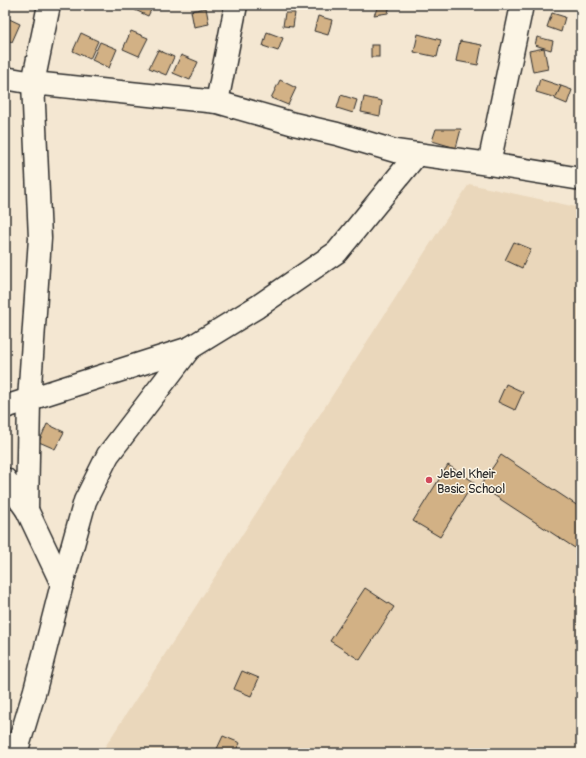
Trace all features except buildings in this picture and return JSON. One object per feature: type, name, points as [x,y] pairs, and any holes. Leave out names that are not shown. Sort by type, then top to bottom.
[{"type":"street","points":[[27,510],[29,400],[40,238],[33,83],[48,5]]},
{"type":"street","points":[[217,102],[236,5]]},
{"type":"street","points":[[488,164],[522,5]]},
{"type":"street","points":[[5,78],[33,83],[217,102],[395,151],[581,179]]},
{"type":"street","points":[[5,407],[190,348],[257,306],[337,252],[417,154]]},
{"type":"street","points":[[16,753],[35,690],[85,501],[108,455],[190,348]]},
{"type":"street","points":[[5,479],[27,510],[62,584]]},
{"type":"shaded area","name":"Jebel Kheir Basic School","points":[[469,184],[581,208],[581,753],[101,753]]},
{"type":"place","name":"Jebel Kheir Basic School","points":[[429,480]]}]
